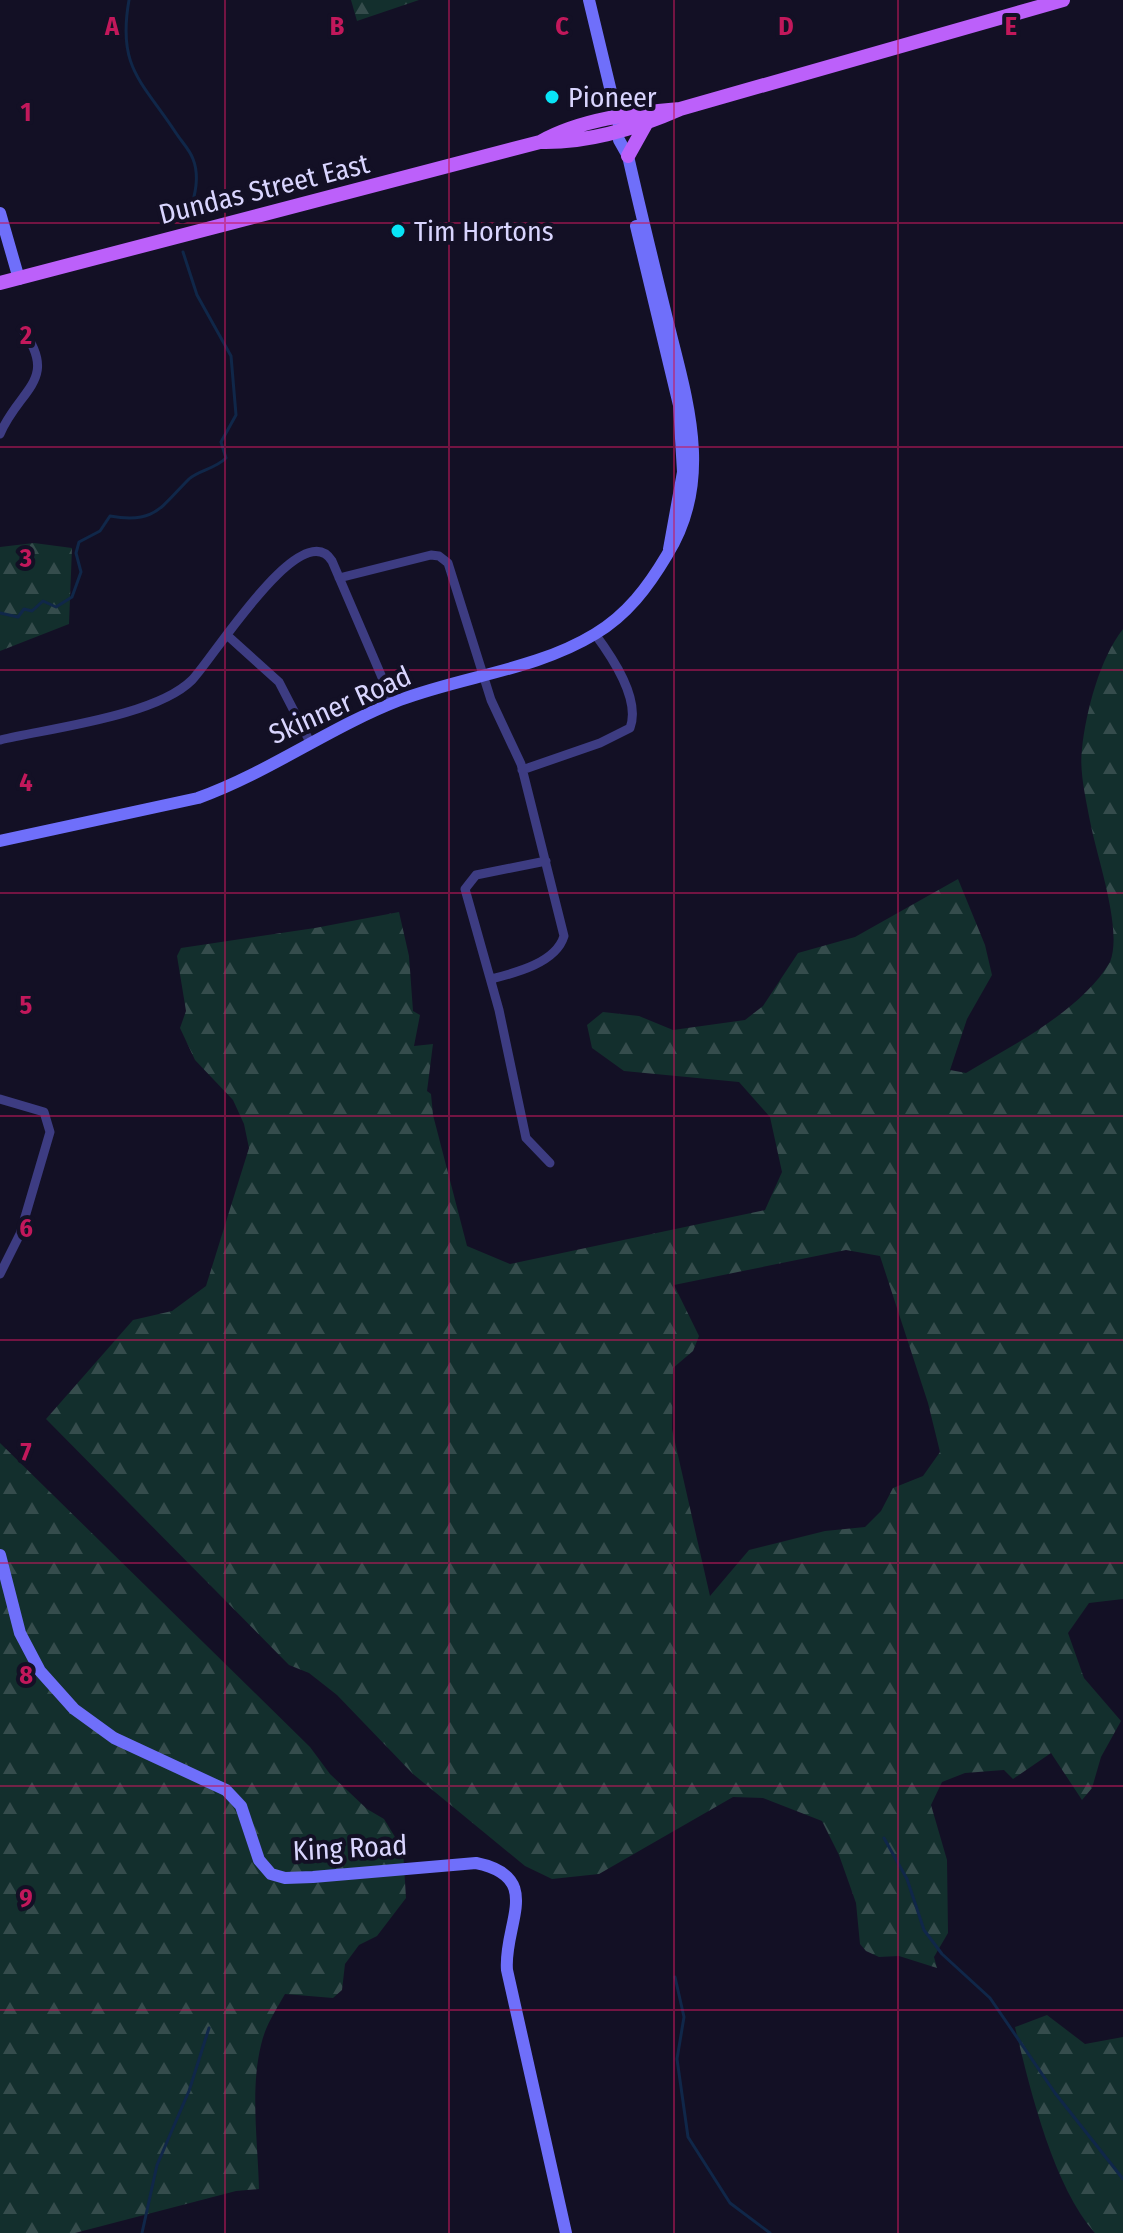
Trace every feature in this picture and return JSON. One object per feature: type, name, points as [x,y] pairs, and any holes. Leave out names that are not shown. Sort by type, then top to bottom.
[{"type":"main road","name":"Dundas Street East","points":[[619,129],[1063,0]]},
{"type":"main road","name":"Dundas Street East","points":[[0,283],[540,142],[565,143],[647,122],[680,109]]},
{"type":"main road","points":[[628,156],[647,122]]},
{"type":"street","points":[[589,0],[619,129]]},
{"type":"street","name":"Skinner Road","points":[[0,841],[198,798],[223,789],[310,742],[393,703],[554,653],[595,634],[634,602],[680,538],[688,509],[694,450],[688,402],[619,129]]},
{"type":"street","name":"Skinner Road","points":[[619,129],[679,405],[683,472],[679,509],[667,555]]},
{"type":"street","points":[[0,213],[19,279]]},
{"type":"street","points":[[0,434],[8,415],[37,381],[40,368],[36,347],[22,329]]},
{"type":"street","points":[[0,740],[151,705],[178,693],[228,636],[272,578],[299,556],[315,550],[325,552],[339,578],[393,703]]},
{"type":"street","points":[[339,578],[431,555],[444,559],[482,675],[522,770],[563,929],[563,942],[546,958],[491,979]]},
{"type":"street","points":[[522,770],[600,743],[630,728],[630,701],[613,660],[595,634]]},
{"type":"street","points":[[228,636],[252,654],[279,682],[310,742]]},
{"type":"street","points":[[546,861],[476,875],[467,883],[465,897],[491,979],[526,1138],[530,1146],[550,1163]]},
{"type":"street","points":[[0,1099],[44,1112],[50,1132],[20,1234],[0,1274]]},
{"type":"street","name":"King Road","points":[[0,1555],[20,1633],[40,1671],[74,1709],[104,1732],[151,1758],[226,1790],[241,1806],[259,1860],[271,1874],[285,1878],[313,1877],[476,1863],[495,1867],[509,1879],[517,1897],[517,1908],[507,1949],[507,1970],[566,2233]]},
{"type":"green space","points":[[351,0],[419,0],[357,21]]},
{"type":"green space","points":[[34,543],[72,548],[69,624],[0,651],[0,547]]},
{"type":"green space","points":[[1123,629],[1123,1599],[1089,1603],[1068,1633],[1084,1678],[1121,1721],[1101,1757],[1092,1788],[1082,1800],[1051,1753],[1013,1779],[1004,1770],[965,1773],[942,1782],[931,1805],[947,1860],[948,1933],[934,1957],[937,1968],[899,1956],[879,1957],[866,1951],[860,1944],[856,1903],[839,1855],[822,1821],[763,1798],[733,1797],[599,1874],[552,1879],[525,1866],[413,1774],[337,1695],[309,1673],[289,1665],[46,1419],[133,1320],[172,1311],[206,1286],[249,1148],[244,1124],[233,1100],[195,1060],[180,1028],[186,1011],[177,956],[181,948],[399,912],[409,956],[413,1011],[420,1015],[414,1046],[433,1044],[427,1091],[431,1094],[433,1115],[467,1246],[510,1264],[765,1210],[782,1172],[770,1117],[739,1082],[624,1071],[592,1048],[587,1025],[603,1012],[639,1016],[673,1030],[745,1020],[763,1006],[798,953],[855,937],[958,879],[985,945],[992,975],[967,1019],[950,1070],[966,1073],[1045,1025],[1097,980],[1110,962],[1113,948],[1108,893],[1093,836],[1081,757],[1091,702],[1101,670]],"holes":[[[846,1250],[880,1256],[928,1403],[940,1452],[923,1476],[893,1488],[881,1511],[865,1527],[825,1531],[749,1550],[710,1596],[672,1429],[673,1368],[693,1351],[699,1336],[674,1285]]]},
{"type":"green space","points":[[0,1443],[310,1747],[330,1774],[367,1809],[384,1819],[403,1850],[406,1898],[377,1936],[359,1945],[345,1964],[342,1990],[333,1998],[285,1994],[265,2031],[256,2080],[259,2189],[236,2191],[75,2233],[0,2233]]},
{"type":"green space","points":[[1047,2015],[1085,2044],[1123,2037],[1123,2233],[1095,2233],[1067,2190],[1045,2136],[1015,2027]]},
{"type":"waterway","points":[[129,0],[126,42],[135,72],[190,152],[195,167],[195,190],[188,220]]},
{"type":"waterway","points":[[0,613],[18,617],[24,609],[32,611],[43,601],[56,607],[72,597],[81,572],[76,553],[79,542],[100,531],[110,516],[137,518],[156,511],[189,479],[226,458],[221,442],[236,415],[231,356],[197,295],[183,252]]},
{"type":"waterway","points":[[884,1838],[907,1879],[924,1930],[942,1954],[990,1998],[1055,2093],[1123,2179]]},
{"type":"waterway","points":[[675,1977],[684,2017],[677,2059],[688,2137],[730,2203],[770,2233]]},
{"type":"waterway","points":[[142,2233],[157,2165],[189,2091],[209,2028]]},
{"type":"place","name":"Pioneer","points":[[552,97]]},
{"type":"place","name":"Tim Hortons","points":[[398,231]]}]
